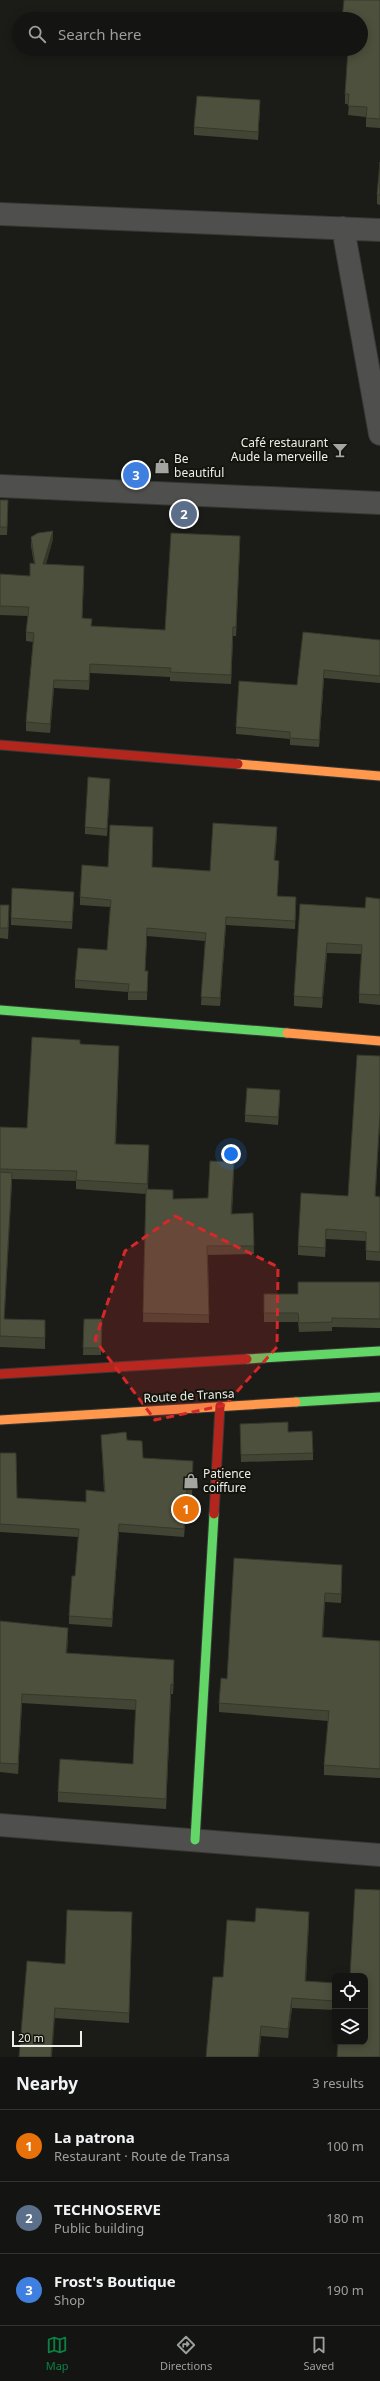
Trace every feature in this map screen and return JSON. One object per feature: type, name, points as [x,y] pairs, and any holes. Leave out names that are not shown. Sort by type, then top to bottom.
[{"type":"street","points":[[0,214],[380,230]]},
{"type":"street","points":[[343,228],[380,434]]},
{"type":"street","points":[[0,486],[380,503]]},
{"type":"street","points":[[0,745],[380,776]]},
{"type":"street","points":[[0,1010],[380,1041]]},
{"type":"street","points":[[0,1374],[380,1352]]},
{"type":"street","name":"Route de Transa","points":[[0,1420],[380,1397]]},
{"type":"street","points":[[195,1840],[220,1406]]},
{"type":"street","points":[[0,1825],[380,1855]]},
{"type":"highlighted area","points":[[175,1216],[278,1267],[277,1347],[225,1405],[155,1420],[95,1340],[125,1251]]},
{"type":"building","points":[[344,0],[380,0],[380,119],[366,118],[367,107],[348,106],[349,94],[345,94],[348,56],[368,56],[368,12],[343,12]]},
{"type":"building","points":[[197,96],[260,100],[258,132],[194,127]]},
{"type":"building","points":[[380,162],[380,195],[377,195]]},
{"type":"building","points":[[0,500],[8,500],[7,527],[0,527]]},
{"type":"building","points":[[53,531],[43,564],[84,566],[82,618],[92,619],[91,626],[165,630],[171,533],[240,536],[236,627],[233,627],[231,675],[170,672],[171,668],[90,664],[89,681],[54,680],[50,724],[26,722],[34,633],[26,632],[29,607],[0,606],[0,574],[30,576],[30,563],[35,564],[31,537],[38,533]]},
{"type":"building","points":[[303,632],[380,640],[380,676],[324,670],[319,740],[290,738],[290,732],[236,727],[239,681],[297,685]]},
{"type":"building","points":[[88,777],[110,779],[107,829],[85,827]]},
{"type":"building","points":[[213,823],[277,827],[274,860],[279,861],[277,896],[296,897],[295,921],[226,917],[220,998],[201,997],[206,933],[147,928],[145,971],[148,971],[147,992],[128,992],[129,984],[75,980],[78,948],[107,950],[111,900],[80,897],[82,865],[108,867],[110,825],[153,827],[152,867],[210,871]]},
{"type":"building","points":[[12,888],[74,892],[72,922],[11,918]]},
{"type":"building","points":[[366,897],[380,899],[380,995],[359,994],[362,945],[327,943],[322,998],[294,996],[300,904],[365,908]]},
{"type":"building","points":[[0,905],[9,905],[8,928],[0,928]]},
{"type":"building","points":[[32,1037],[80,1040],[80,1044],[119,1046],[115,1144],[149,1145],[147,1184],[76,1180],[77,1171],[0,1169],[0,1127],[27,1128]]},
{"type":"building","points":[[357,1055],[380,1056],[380,1113],[375,1196],[380,1197],[380,1252],[366,1251],[366,1232],[326,1229],[325,1248],[298,1246],[301,1193],[348,1196]]},
{"type":"building","points":[[247,1088],[280,1090],[278,1117],[245,1115]]},
{"type":"building","points":[[210,1161],[234,1162],[231,1214],[253,1213],[254,1246],[207,1246],[209,1315],[143,1313],[146,1189],[173,1190],[173,1199],[208,1198]]},
{"type":"building","points":[[0,1172],[12,1173],[4,1319],[45,1320],[45,1338],[0,1336]]},
{"type":"building","points":[[298,1282],[380,1282],[380,1319],[332,1318],[332,1322],[299,1323],[298,1313],[264,1313],[264,1294],[298,1294]]},
{"type":"building","points":[[84,1319],[102,1319],[101,1348],[83,1348]]},
{"type":"building","points":[[288,1422],[288,1432],[312,1431],[313,1453],[241,1455],[240,1424]]},
{"type":"building","points":[[126,1432],[127,1440],[142,1441],[143,1458],[193,1461],[192,1487],[187,1487],[184,1529],[119,1524],[112,1619],[69,1616],[72,1576],[75,1576],[79,1529],[0,1524],[0,1453],[16,1453],[17,1498],[86,1502],[86,1490],[105,1492],[101,1435]]},
{"type":"building","points":[[234,1558],[342,1565],[341,1594],[325,1593],[322,1637],[380,1641],[380,1769],[324,1765],[329,1711],[219,1703],[221,1678],[227,1679]]},
{"type":"building","points":[[0,1621],[68,1628],[66,1653],[174,1660],[173,1685],[171,1684],[166,1799],[58,1792],[60,1759],[133,1764],[136,1700],[22,1694],[18,1764],[0,1763]]},
{"type":"building","points":[[355,1889],[380,1890],[380,2057],[337,2057],[338,2045],[368,2045],[368,1973],[350,1973]]},
{"type":"building","points":[[256,1908],[309,1912],[305,1981],[332,1983],[332,2001],[292,1998],[288,2029],[261,2026],[258,2057],[206,2057],[213,1977],[223,1977],[227,1920],[255,1922]]},
{"type":"building","points":[[67,1910],[132,1912],[129,2013],[55,2008],[51,2057],[19,2057],[27,1961],[65,1964]]},
{"type":"traffic: fast","points":[[0,1010],[287,1033]]},
{"type":"traffic: fast","points":[[247,1359],[380,1351]]},
{"type":"traffic: fast","points":[[296,1402],[380,1397]]},
{"type":"traffic: fast","points":[[195,1840],[214,1514]]},
{"type":"traffic: slow","points":[[238,764],[380,776]]},
{"type":"traffic: slow","points":[[287,1033],[380,1041]]},
{"type":"traffic: slow","points":[[0,1420],[296,1402]]},
{"type":"traffic: jam","points":[[0,745],[238,764]]},
{"type":"traffic: jam","points":[[0,1374],[247,1359]]},
{"type":"traffic: jam","points":[[214,1514],[220,1406]]},
{"type":"place","name":"Café restaurant Aude la merveille","points":[[340,450]]},
{"type":"place","name":"Be beautiful","points":[[162,466]]},
{"type":"place","name":"Frost's Boutique","points":[[136,475]]},
{"type":"place","name":"TECHNOSERVE","points":[[184,514]]},
{"type":"place","name":"Patience coiffure","points":[[191,1481]]},
{"type":"place","name":"La patrona","points":[[186,1509]]}]
